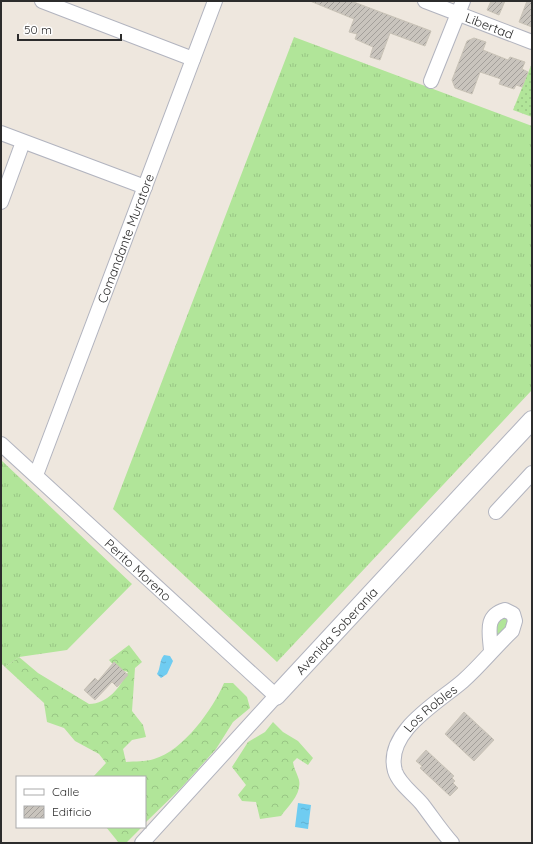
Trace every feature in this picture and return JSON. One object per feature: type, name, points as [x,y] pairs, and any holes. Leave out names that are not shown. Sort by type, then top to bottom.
[{"type":"street","points":[[42,1],[193,59]]},
{"type":"street","name":"Comandante Muratore","points":[[36,475],[215,1]]},
{"type":"street","name":"Libertad","points":[[426,1],[460,7],[532,42]]},
{"type":"street","points":[[431,81],[460,7]]},
{"type":"street","points":[[1,133],[145,187]]},
{"type":"street","points":[[1,202],[23,142]]},
{"type":"street","name":"Avenida Soberanía","points":[[142,843],[532,420]]},
{"type":"street","name":"Perito Moreno","points":[[1,444],[276,696]]},
{"type":"street","points":[[496,512],[532,473]]},
{"type":"street","name":"Los Robles","points":[[452,843],[421,803],[398,778],[395,770],[394,756],[398,742],[409,727],[424,712],[463,681],[490,651]]},
{"type":"green space","points":[[294,37],[532,126],[532,390],[277,662],[113,509]]},
{"type":"green space","points":[[532,63],[532,117],[513,110]]},
{"type":"green space","points":[[1,460],[132,584],[67,650],[19,657],[5,667],[1,663]]},
{"type":"green space","points":[[502,617],[508,620],[506,628],[498,635],[495,634],[495,623]]},
{"type":"green space","points":[[129,645],[142,662],[135,668],[132,711],[143,725],[146,737],[132,740],[123,749],[126,762],[154,759],[165,755],[176,747],[196,728],[205,716],[224,683],[233,683],[247,697],[250,708],[233,722],[216,749],[181,788],[146,822],[146,776],[94,776],[106,763],[99,754],[75,741],[64,728],[47,722],[44,703],[5,667],[19,657],[38,673],[89,704],[102,701],[113,694],[128,672],[117,669],[109,660]]},
{"type":"green space","points":[[273,722],[283,732],[298,741],[313,758],[308,765],[297,758],[293,762],[299,780],[298,790],[294,800],[281,816],[260,819],[256,802],[242,801],[238,795],[246,785],[232,767],[248,742],[265,732]]},
{"type":"green space","points":[[107,828],[141,828],[126,843],[119,843]]},
{"type":"water","points":[[164,655],[170,656],[173,661],[167,674],[161,678],[157,674]]},
{"type":"water","points":[[298,803],[311,805],[308,829],[295,827]]},
{"type":"building","points":[[310,1],[351,1],[431,31],[425,46],[390,33],[380,60],[370,57],[373,47],[355,39],[357,34],[349,32],[354,19]]},
{"type":"building","points":[[491,1],[505,1],[499,15],[487,10]]},
{"type":"building","points":[[527,1],[532,1],[532,27],[519,22]]},
{"type":"building","points":[[474,38],[486,42],[483,50],[508,60],[510,57],[525,62],[522,69],[528,72],[522,87],[516,85],[514,89],[499,84],[501,79],[480,72],[472,94],[455,88],[452,80],[467,41]]},
{"type":"building","points":[[114,662],[128,675],[117,687],[112,682],[95,700],[84,690],[95,678],[98,681]]},
{"type":"building","points":[[464,712],[494,740],[474,761],[445,734]]},
{"type":"building","points":[[426,750],[454,776],[452,778],[455,781],[453,783],[458,788],[450,796],[420,768],[422,766],[416,761]]}]
